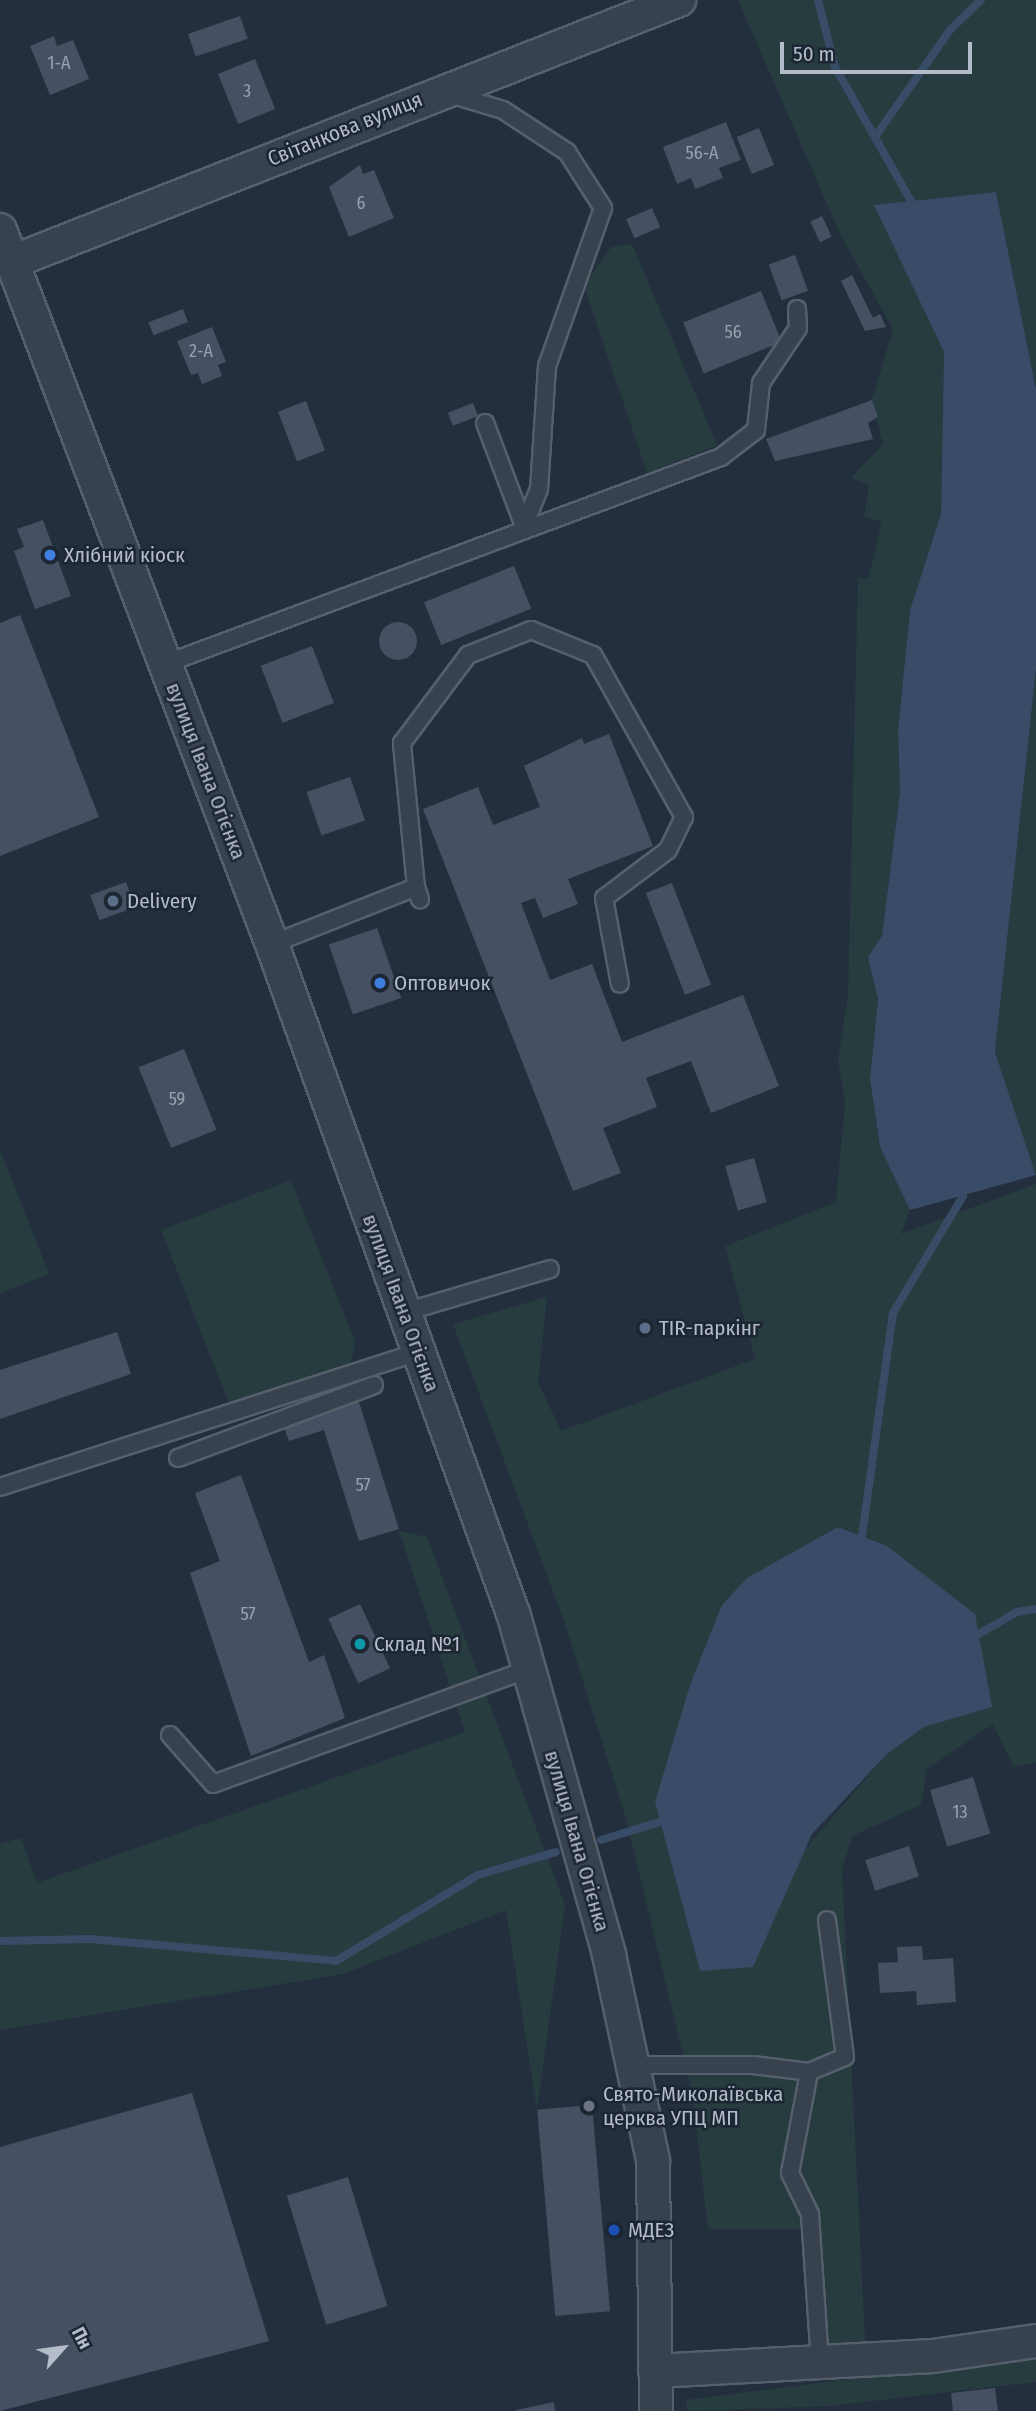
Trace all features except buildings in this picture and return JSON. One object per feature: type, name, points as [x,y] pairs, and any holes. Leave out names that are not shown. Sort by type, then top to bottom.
[{"type":"street","name":"Світанкова вулиця","points":[[12,262],[441,91],[679,0]]},
{"type":"street","name":"вулиця Івана Огієнка","points":[[0,230],[272,944],[405,1312],[529,1669],[633,2065],[653,2161],[656,2411]]},
{"type":"street","points":[[655,2371],[820,2362],[1036,2341]]},
{"type":"lane","points":[[441,91],[503,110],[567,152],[603,208],[547,366],[539,489],[524,526]]},
{"type":"lane","points":[[165,664],[524,526],[721,457],[756,430],[761,383],[799,328],[797,309]]},
{"type":"lane","points":[[485,423],[524,526]]},
{"type":"lane","points":[[272,944],[418,893],[402,743],[468,655],[531,630],[593,655],[684,817],[668,850],[604,898],[620,984]]},
{"type":"lane","points":[[405,1312],[550,1269]]},
{"type":"lane","points":[[0,1487],[419,1352]]},
{"type":"lane","points":[[178,1458],[374,1385]]},
{"type":"lane","points":[[170,1735],[214,1784],[529,1669]]},
{"type":"lane","points":[[633,2065],[753,2065],[809,2072],[845,2057],[827,1920]]},
{"type":"lane","points":[[809,2072],[790,2173],[810,2214],[820,2362]]},
{"type":"green space","points":[[738,0],[1036,0],[1036,389],[996,192],[875,205],[944,352],[941,514],[910,610],[898,731],[900,792],[882,936],[868,957],[878,1000],[870,1079],[880,1147],[910,1210],[901,1234],[1036,1184],[1036,1762],[1014,1767],[993,1724],[927,1769],[921,1805],[852,1836],[842,1870],[865,2341],[858,2344],[823,2344],[816,2229],[708,2229],[692,2092],[625,1815],[563,1618],[453,1324],[547,1297],[538,1382],[561,1431],[755,1359],[725,1246],[836,1202],[845,1104],[838,1059],[848,996],[858,577],[868,579],[882,522],[864,517],[869,485],[851,478],[883,444],[872,400],[893,329],[840,234]],"holes":[[[838,1527],[887,1546],[992,1706],[924,1727],[887,1754],[700,1971],[655,1802],[682,1726]]]},
{"type":"green space","points":[[632,244],[717,445],[647,473],[584,286],[611,247]]},
{"type":"green space","points":[[1036,669],[1036,1175],[995,1052]]},
{"type":"green space","points":[[0,1150],[49,1274],[0,1293]]},
{"type":"green space","points":[[291,1180],[355,1341],[353,1354],[348,1367],[230,1406],[161,1230]]},
{"type":"green space","points":[[399,1531],[427,1537],[565,1905],[537,2110],[506,1910],[343,1974],[0,2030],[0,1844],[21,1838],[37,1883],[465,1732]]},
{"type":"green space","points":[[1036,2355],[1036,2382],[830,2406],[687,2411],[686,2400]]},
{"type":"water","points":[[996,192],[1036,389],[1036,669],[995,1052],[1036,1175],[910,1210],[880,1147],[870,1079],[878,1000],[868,957],[882,936],[900,792],[898,731],[910,610],[941,514],[944,352],[874,205]]},
{"type":"water","points":[[838,1527],[887,1546],[975,1614],[992,1707],[924,1727],[887,1754],[812,1834],[753,1967],[700,1971],[655,1802],[690,1685],[722,1605],[747,1578]]},
{"type":"waterway","points":[[818,0],[835,67],[915,208]]},
{"type":"waterway","points":[[875,137],[950,30],[981,0]]},
{"type":"waterway","points":[[862,1536],[893,1313],[963,1196],[959,1186]]},
{"type":"waterway","points":[[979,1634],[1017,1612],[1036,1609]]},
{"type":"waterway","points":[[601,1840],[660,1822]]},
{"type":"waterway","points":[[0,1941],[91,1939],[336,1961],[478,1875],[556,1852]]},
{"type":"place","name":"Хлібний кіоск","points":[[50,555]]},
{"type":"place","name":"Delivery","points":[[113,901]]},
{"type":"place","name":"Оптовичок","points":[[380,983]]},
{"type":"place","name":"TIR-паркінг","points":[[645,1328]]},
{"type":"place","name":"Склад №1","points":[[360,1644]]},
{"type":"place","name":"Свято-Миколаївська церква УПЦ МП","points":[[589,2106]]},
{"type":"place","name":"МДЕЗ","points":[[614,2230]]}]
